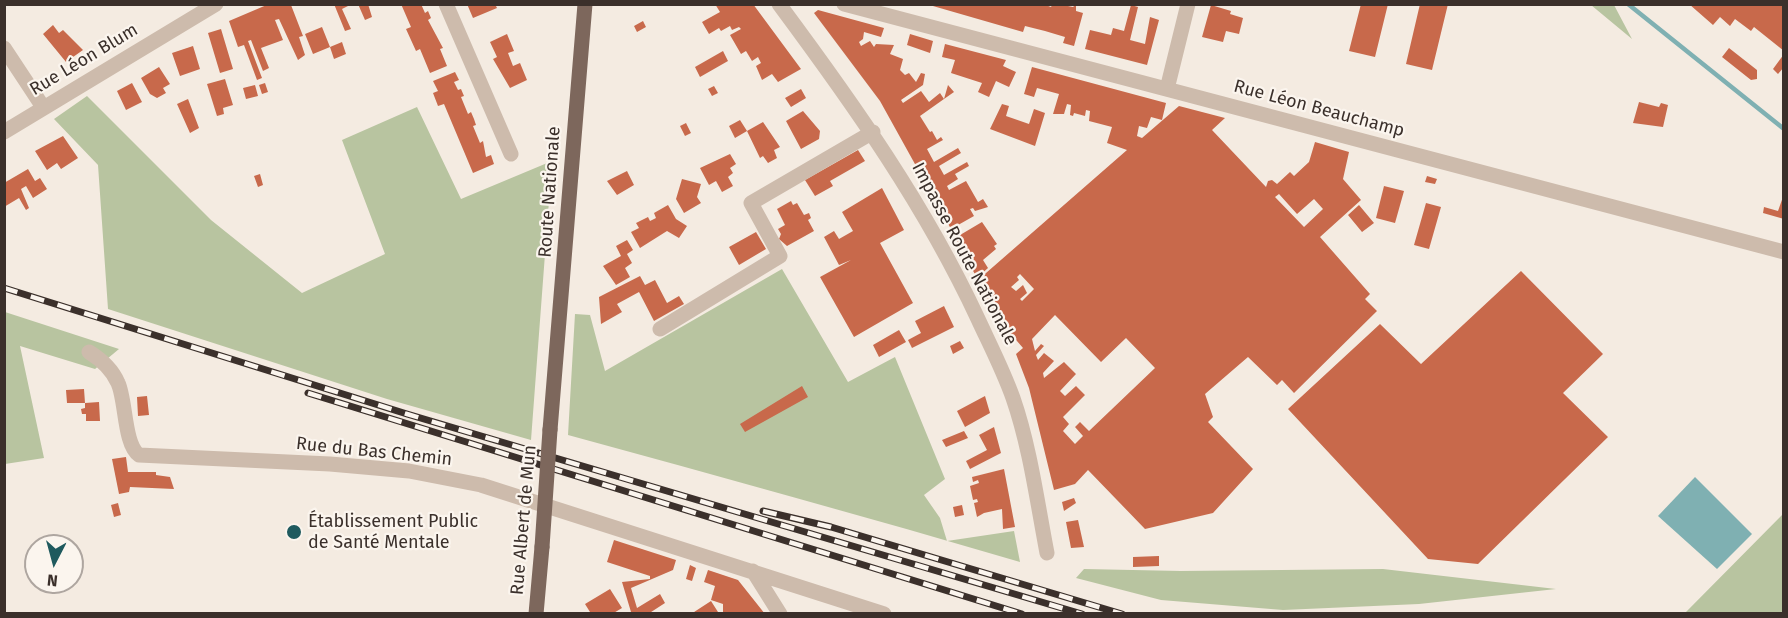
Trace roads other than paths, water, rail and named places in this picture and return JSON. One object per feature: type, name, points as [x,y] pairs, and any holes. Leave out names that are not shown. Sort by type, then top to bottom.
[{"type":"main road","name":"Route Nationale","points":[[550,430],[585,4]]},
{"type":"main road","name":"Rue Albert de Mun","points":[[536,614],[550,430]]},
{"type":"street","name":"Rue Léon Blum","points":[[4,132],[216,4]]},
{"type":"street","points":[[446,4],[512,154]]},
{"type":"street","name":"Impasse Route Nationale","points":[[779,4],[873,132],[932,228],[1003,373],[1023,434],[1047,553]]},
{"type":"street","name":"Rue Léon Beauchamp","points":[[844,4],[1784,252]]},
{"type":"street","points":[[1167,89],[1188,4]]},
{"type":"street","points":[[4,48],[43,107]]},
{"type":"street","points":[[660,329],[780,256],[751,203],[873,132]]},
{"type":"street","name":"Rue du Bas Chemin","points":[[89,352],[105,363],[117,381],[131,444],[139,454],[330,464],[409,471],[450,478],[505,491],[884,614]]},
{"type":"street","points":[[753,571],[780,614]]},
{"type":"water","points":[[1695,477],[1752,534],[1717,569],[1658,516]]},
{"type":"waterway","points":[[1628,4],[1784,129]]},
{"type":"railway","points":[[4,288],[407,414],[1082,614]]},
{"type":"railway","points":[[308,393],[1022,614]]},
{"type":"railway","points":[[763,511],[831,527],[1122,614]]},
{"type":"place","name":"Établissement Public de Santé Mentale","points":[[294,532]]}]
